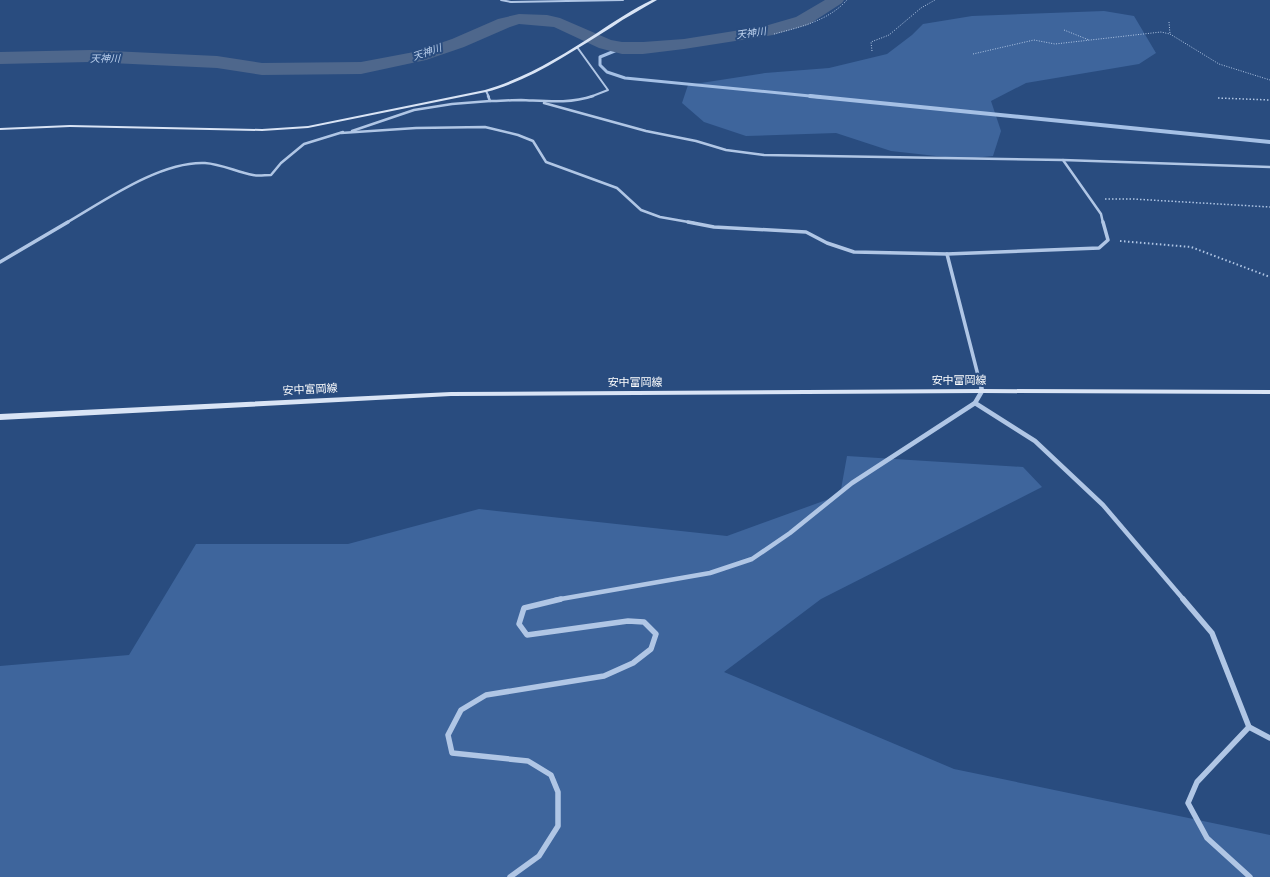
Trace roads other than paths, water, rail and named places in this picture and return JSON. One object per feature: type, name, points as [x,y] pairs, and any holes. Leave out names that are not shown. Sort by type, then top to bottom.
[{"type":"street","points":[[501,0],[517,2],[569,2],[623,0]]},
{"type":"street","points":[[0,129],[70,126],[262,130],[289,129],[326,124],[486,91],[520,79],[655,0]]},
{"type":"street","points":[[0,262],[157,172],[189,163],[207,163],[254,175],[271,175],[281,163],[304,144],[358,129],[390,117],[421,109],[447,104],[490,101],[520,100],[544,103],[595,97],[608,90],[577,47]]},
{"type":"street","points":[[486,91],[490,101]]},
{"type":"street","points":[[544,103],[646,131],[696,141],[726,150],[764,156],[1063,160],[1270,167]]},
{"type":"street","points":[[341,133],[416,128],[485,127],[518,135],[533,141],[546,162],[617,188],[641,210],[660,217],[714,227],[806,232],[827,243],[854,252],[947,254],[1099,248],[1108,240],[1101,214],[1063,160]]},
{"type":"street","points":[[510,877],[539,856],[558,826],[558,792],[551,775],[528,761],[452,753],[448,734],[462,710],[486,695],[604,676],[632,663],[651,649],[656,634],[644,622],[628,621],[527,636],[519,624],[524,608],[546,602],[710,573],[752,559],[790,533],[852,484],[975,403],[982,391],[947,254]]},
{"type":"street","name":"安中富岡線","points":[[0,417],[451,394],[982,391],[1270,392]]},
{"type":"street","points":[[975,403],[1035,441],[1102,505],[1212,633],[1249,727],[1270,738]]},
{"type":"street","points":[[1249,727],[1197,782],[1188,803],[1207,838],[1250,877]]},
{"type":"waterway","name":"天神川","points":[[0,58],[90,56],[217,62],[262,69],[361,68],[419,56],[458,43],[504,23],[519,19],[547,20],[560,23],[605,44],[622,48],[643,48],[684,44],[767,31],[802,21],[836,0]]},
{"type":"waterway","points":[[622,48],[600,57],[600,65],[607,72],[625,78],[820,97]]},
{"type":"waterway","points":[[810,96],[820,97]]},
{"type":"waterway","points":[[820,97],[1270,142]]}]
